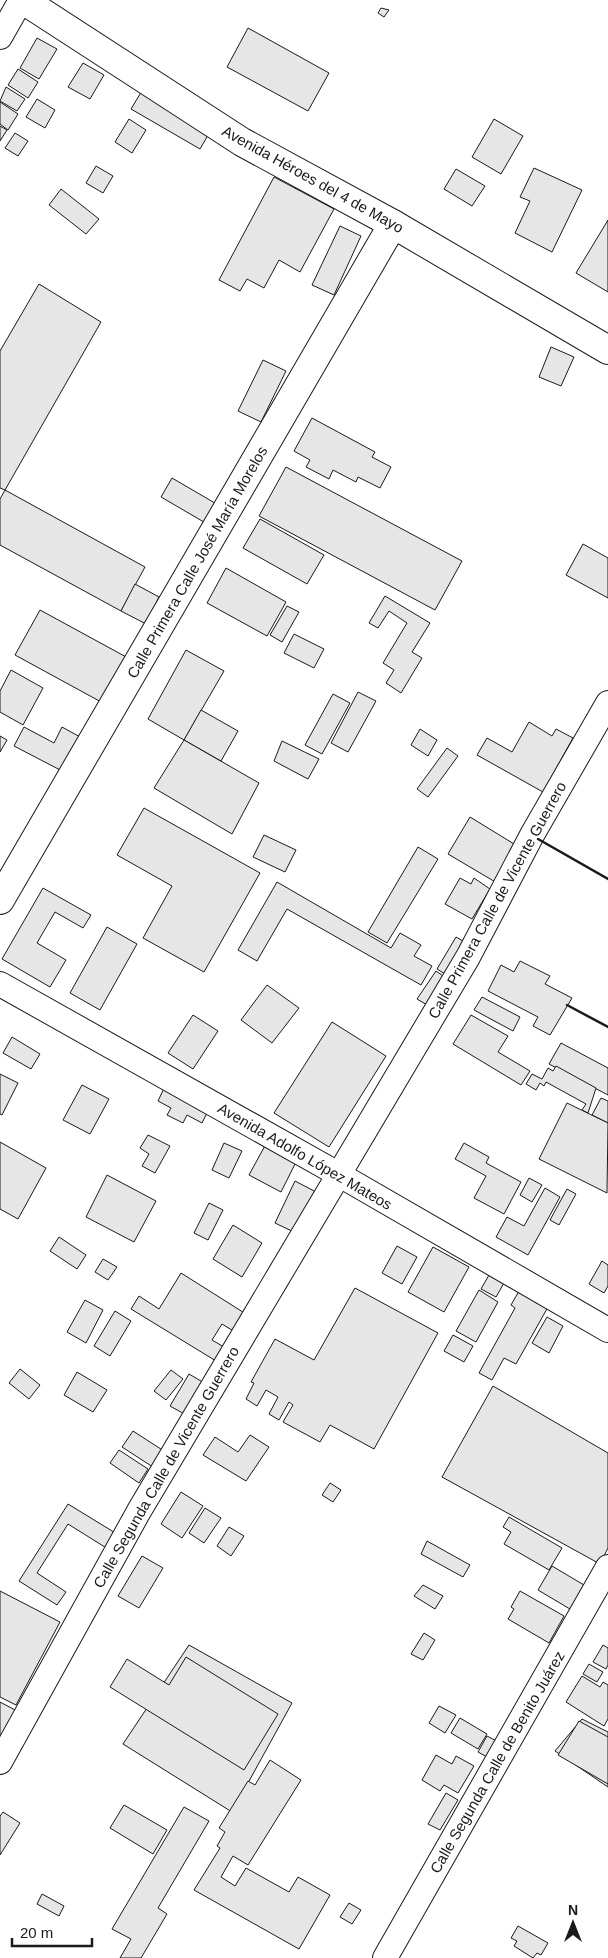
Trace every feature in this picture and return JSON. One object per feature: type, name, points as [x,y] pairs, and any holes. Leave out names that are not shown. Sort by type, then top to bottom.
[{"type":"street","points":[[0,37],[22,0]]},
{"type":"street","name":"Avenida Héroes del 4 de Mayo","points":[[22,0],[242,142],[393,224],[608,350]]},
{"type":"street","name":"Calle Primera Calle José María Morelos","points":[[0,900],[393,224]]},
{"type":"street","name":"Calle Primera Calle de Vicente Guerrero","points":[[338,1174],[468,958],[532,836],[608,703]]},
{"type":"street","name":"Avenida Adolfo López Mateos","points":[[0,984],[338,1174],[608,1330]]},
{"type":"street","name":"Calle Segunda Calle de Vicente Guerrero","points":[[0,1762],[139,1511],[338,1174]]},
{"type":"street","name":"Calle Segunda Calle de Benito Juárez","points":[[385,1958],[608,1567]]},
{"type":"building","points":[[381,8],[389,10],[384,17],[378,13]]},
{"type":"building","points":[[248,28],[329,73],[308,111],[227,67]]},
{"type":"building","points":[[37,38],[57,49],[39,79],[20,68]]},
{"type":"building","points":[[83,63],[104,75],[90,99],[68,87]]},
{"type":"building","points":[[18,69],[38,82],[28,98],[8,85]]},
{"type":"building","points":[[6,87],[25,99],[17,111],[0,101]]},
{"type":"building","points":[[143,89],[211,130],[200,149],[131,109]]},
{"type":"building","points":[[37,99],[55,110],[45,128],[26,117]]},
{"type":"building","points":[[0,102],[18,114],[8,130],[0,124]]},
{"type":"building","points":[[129,119],[146,130],[132,153],[115,142]]},
{"type":"building","points":[[494,119],[523,136],[501,174],[472,157]]},
{"type":"building","points":[[0,126],[7,130],[0,141]]},
{"type":"building","points":[[15,133],[28,141],[18,156],[5,148]]},
{"type":"building","points":[[96,166],[113,176],[103,193],[86,183]]},
{"type":"building","points":[[534,168],[582,190],[552,252],[515,233],[530,201],[520,197]]},
{"type":"building","points":[[456,169],[485,186],[472,206],[444,189]]},
{"type":"building","points":[[274,177],[334,209],[300,272],[279,260],[264,288],[247,279],[240,291],[219,280]]},
{"type":"building","points":[[61,189],[99,219],[86,234],[49,205]]},
{"type":"building","points":[[608,220],[608,292],[576,273]]},
{"type":"building","points":[[340,226],[361,236],[334,295],[312,285]]},
{"type":"building","points":[[39,284],[101,322],[5,490],[0,488],[0,351]]},
{"type":"building","points":[[551,347],[574,357],[561,386],[539,377]]},
{"type":"building","points":[[263,360],[286,371],[261,422],[238,411]]},
{"type":"building","points":[[312,418],[375,452],[372,457],[391,467],[380,488],[358,477],[356,482],[333,470],[329,479],[306,467],[310,460],[294,451]]},
{"type":"building","points":[[286,467],[462,561],[435,610],[259,516]]},
{"type":"building","points":[[172,478],[220,506],[209,525],[161,497]]},
{"type":"building","points":[[5,490],[145,567],[121,611],[0,545],[0,499]]},
{"type":"building","points":[[260,519],[324,555],[307,584],[243,548]]},
{"type":"building","points":[[583,544],[608,558],[608,598],[566,575]]},
{"type":"building","points":[[226,568],[286,602],[267,636],[207,603]]},
{"type":"building","points":[[135,584],[159,597],[146,624],[121,611]]},
{"type":"building","points":[[385,596],[430,623],[412,652],[422,658],[401,693],[386,683],[394,670],[383,663],[407,623],[389,611],[378,628],[369,623]]},
{"type":"building","points":[[287,606],[299,612],[282,642],[270,635]]},
{"type":"building","points":[[40,610],[128,658],[103,703],[15,655]]},
{"type":"building","points":[[294,634],[324,649],[314,668],[284,653]]},
{"type":"building","points":[[186,650],[224,671],[184,740],[148,719]]},
{"type":"building","points":[[11,670],[43,688],[23,725],[0,712],[0,691]]},
{"type":"building","points":[[358,692],[376,701],[348,752],[331,743]]},
{"type":"building","points":[[333,694],[350,703],[322,754],[305,745]]},
{"type":"building","points":[[201,710],[238,731],[221,761],[184,740]]},
{"type":"building","points":[[529,722],[552,736],[556,729],[573,738],[543,792],[477,755],[487,738],[512,752]]},
{"type":"building","points":[[24,727],[54,743],[62,727],[82,738],[64,772],[14,746]]},
{"type":"building","points":[[420,729],[437,740],[428,756],[411,745]]},
{"type":"building","points":[[0,736],[7,740],[0,752]]},
{"type":"building","points":[[184,740],[259,783],[232,834],[154,788]]},
{"type":"building","points":[[282,741],[319,759],[308,779],[274,761]]},
{"type":"building","points":[[447,748],[458,756],[428,797],[417,789]]},
{"type":"building","points":[[144,808],[260,873],[204,972],[143,938],[172,886],[117,855]]},
{"type":"building","points":[[470,817],[519,847],[497,883],[448,854]]},
{"type":"building","points":[[264,835],[296,850],[285,872],[253,857]]},
{"type":"building","points":[[418,847],[438,859],[387,943],[368,932]]},
{"type":"building","points":[[460,878],[471,884],[474,878],[490,889],[472,919],[445,904]]},
{"type":"building","points":[[277,882],[391,948],[400,933],[421,945],[414,956],[432,966],[421,985],[287,909],[257,961],[238,950]]},
{"type":"building","points":[[43,888],[91,915],[83,928],[55,912],[37,943],[66,960],[50,987],[2,959]]},
{"type":"building","points":[[107,927],[137,944],[100,1010],[70,993]]},
{"type":"building","points":[[456,937],[472,946],[453,979],[437,969]]},
{"type":"building","points":[[520,961],[550,976],[545,984],[572,998],[550,1035],[533,1026],[538,1017],[488,991],[501,965],[514,972]]},
{"type":"building","points":[[436,971],[452,982],[434,1009],[417,999]]},
{"type":"building","points":[[267,985],[299,1008],[272,1043],[241,1020]]},
{"type":"building","points":[[482,997],[520,1017],[513,1031],[474,1010]]},
{"type":"building","points":[[193,1015],[218,1031],[193,1069],[168,1053]]},
{"type":"building","points":[[471,1015],[508,1036],[498,1052],[530,1071],[521,1085],[453,1044]]},
{"type":"building","points":[[332,1022],[386,1056],[329,1147],[274,1113]]},
{"type":"building","points":[[12,1037],[40,1054],[31,1069],[3,1053]]},
{"type":"building","points":[[561,1043],[608,1068],[608,1095],[549,1064]]},
{"type":"building","points":[[556,1066],[596,1088],[588,1113],[582,1110],[586,1104],[546,1082],[544,1086],[540,1083],[536,1090],[526,1084],[532,1074],[542,1079],[548,1068],[553,1071]]},
{"type":"building","points":[[0,1074],[18,1083],[2,1115],[0,1114]]},
{"type":"building","points":[[167,1082],[211,1105],[202,1123],[187,1115],[183,1123],[167,1115],[171,1108],[158,1101]]},
{"type":"building","points":[[82,1085],[109,1099],[90,1134],[63,1120]]},
{"type":"building","points":[[601,1098],[608,1101],[608,1123],[592,1115]]},
{"type":"building","points":[[567,1103],[608,1123],[607,1193],[539,1159]]},
{"type":"building","points":[[148,1135],[170,1146],[155,1173],[142,1166],[149,1154],[140,1148]]},
{"type":"building","points":[[0,1142],[46,1168],[18,1219],[0,1209]]},
{"type":"building","points":[[267,1142],[298,1158],[281,1192],[249,1175]]},
{"type":"building","points":[[224,1143],[242,1151],[229,1178],[212,1170]]},
{"type":"building","points":[[464,1143],[489,1157],[486,1163],[521,1182],[504,1214],[474,1198],[486,1176],[455,1159]]},
{"type":"building","points":[[107,1175],[156,1201],[134,1242],[86,1217]]},
{"type":"building","points":[[529,1178],[542,1185],[532,1202],[520,1195]]},
{"type":"building","points":[[295,1181],[318,1193],[298,1234],[275,1223]]},
{"type":"building","points":[[545,1188],[560,1197],[528,1255],[496,1237],[507,1217],[524,1226]]},
{"type":"building","points":[[567,1189],[576,1194],[559,1225],[550,1220]]},
{"type":"building","points":[[209,1203],[223,1210],[208,1240],[194,1233]]},
{"type":"building","points":[[233,1225],[262,1243],[242,1277],[213,1259]]},
{"type":"building","points":[[59,1237],[86,1255],[77,1269],[50,1251]]},
{"type":"building","points":[[397,1246],[417,1257],[402,1284],[382,1273]]},
{"type":"building","points":[[433,1247],[469,1267],[444,1312],[408,1292]]},
{"type":"building","points":[[103,1259],[117,1267],[108,1280],[95,1272]]},
{"type":"building","points":[[602,1261],[608,1265],[608,1286],[604,1293],[589,1284]]},
{"type":"building","points":[[181,1273],[246,1314],[235,1332],[222,1324],[212,1340],[224,1347],[216,1361],[131,1309],[139,1296],[159,1309]]},
{"type":"building","points":[[489,1275],[504,1283],[496,1297],[481,1289]]},
{"type":"building","points":[[355,1288],[438,1333],[374,1449],[330,1425],[320,1442],[283,1422],[293,1405],[289,1402],[279,1420],[269,1414],[278,1397],[266,1390],[257,1406],[246,1399],[254,1383],[251,1382],[275,1339],[314,1360]]},
{"type":"building","points":[[479,1290],[498,1302],[476,1342],[456,1331]]},
{"type":"building","points":[[519,1291],[548,1307],[516,1364],[504,1358],[492,1380],[479,1373],[515,1308],[511,1305]]},
{"type":"building","points":[[85,1300],[103,1310],[86,1343],[67,1332]]},
{"type":"building","points":[[115,1311],[131,1321],[110,1356],[94,1346]]},
{"type":"building","points":[[547,1317],[563,1326],[549,1353],[532,1343]]},
{"type":"building","points":[[453,1335],[473,1346],[464,1362],[444,1351]]},
{"type":"building","points":[[20,1369],[40,1385],[29,1399],[9,1383]]},
{"type":"building","points":[[171,1370],[183,1379],[166,1400],[154,1391]]},
{"type":"building","points":[[77,1372],[107,1390],[93,1412],[64,1395]]},
{"type":"building","points":[[189,1374],[206,1384],[188,1416],[170,1406]]},
{"type":"building","points":[[493,1386],[608,1453],[608,1548],[600,1564],[442,1477]]},
{"type":"building","points":[[133,1431],[167,1453],[156,1469],[122,1447]]},
{"type":"building","points":[[250,1435],[269,1447],[246,1481],[203,1455],[215,1437],[238,1452]]},
{"type":"building","points":[[119,1450],[148,1469],[139,1483],[110,1463]]},
{"type":"building","points":[[330,1483],[341,1490],[333,1502],[322,1495]]},
{"type":"building","points":[[181,1492],[203,1506],[182,1538],[161,1524]]},
{"type":"building","points":[[68,1504],[117,1534],[108,1549],[68,1524],[37,1573],[66,1592],[57,1605],[19,1581]]},
{"type":"building","points":[[205,1508],[221,1518],[204,1543],[189,1533]]},
{"type":"building","points":[[509,1517],[562,1548],[549,1570],[504,1544],[511,1532],[503,1527]]},
{"type":"building","points":[[229,1527],[244,1536],[231,1556],[217,1546]]},
{"type":"building","points":[[427,1541],[470,1565],[463,1577],[421,1554]]},
{"type":"building","points":[[142,1556],[163,1568],[139,1608],[118,1596]]},
{"type":"building","points":[[552,1566],[594,1591],[580,1615],[538,1590]]},
{"type":"building","points":[[423,1585],[443,1596],[435,1609],[414,1596]]},
{"type":"building","points":[[0,1591],[60,1622],[16,1705],[0,1697]]},
{"type":"building","points":[[520,1591],[564,1616],[549,1643],[508,1619],[514,1609],[511,1607]]},
{"type":"building","points":[[424,1633],[435,1640],[423,1660],[411,1654]]},
{"type":"building","points":[[189,1645],[292,1703],[232,1812],[123,1744]]},
{"type":"building","points":[[603,1645],[608,1648],[608,1665],[606,1669],[593,1662]]},
{"type":"building","points":[[186,1657],[278,1714],[244,1770],[110,1687],[127,1659],[169,1685]]},
{"type":"building","points":[[589,1664],[603,1672],[597,1682],[583,1674]]},
{"type":"building","points":[[582,1676],[600,1687],[603,1682],[608,1685],[608,1719],[604,1726],[566,1702]]},
{"type":"building","points":[[0,1702],[17,1711],[0,1743]]},
{"type":"building","points":[[439,1706],[456,1715],[445,1733],[429,1723]]},
{"type":"building","points":[[460,1718],[487,1734],[478,1749],[451,1733]]},
{"type":"building","points":[[582,1719],[608,1732],[608,1787],[555,1751]]},
{"type":"building","points":[[579,1721],[608,1737],[608,1784],[558,1755]]},
{"type":"building","points":[[487,1736],[506,1746],[496,1762],[478,1752]]},
{"type":"building","points":[[436,1755],[452,1764],[456,1756],[474,1766],[458,1793],[444,1785],[440,1791],[422,1780]]},
{"type":"building","points":[[270,1760],[301,1780],[248,1865],[233,1856],[221,1877],[235,1886],[246,1868],[289,1892],[298,1877],[330,1895],[299,1949],[194,1890],[220,1848],[217,1846],[225,1832],[219,1828],[248,1781],[255,1785]]},
{"type":"building","points":[[446,1793],[458,1800],[440,1830],[428,1824]]},
{"type":"building","points":[[124,1805],[167,1830],[153,1854],[110,1828]]},
{"type":"building","points":[[184,1807],[209,1821],[158,1908],[167,1914],[141,1958],[120,1958],[131,1939],[112,1929]]},
{"type":"building","points":[[3,1812],[20,1823],[0,1855],[0,1816]]},
{"type":"building","points":[[42,1894],[64,1906],[59,1916],[37,1904]]},
{"type":"building","points":[[349,1903],[361,1910],[352,1924],[340,1917]]},
{"type":"building","points":[[518,1926],[548,1943],[541,1955],[537,1953],[533,1958],[514,1946],[517,1941],[511,1938]]},
{"type":"wall","points":[[538,839],[608,879]]},
{"type":"wall","points":[[567,1005],[608,1027]]}]
